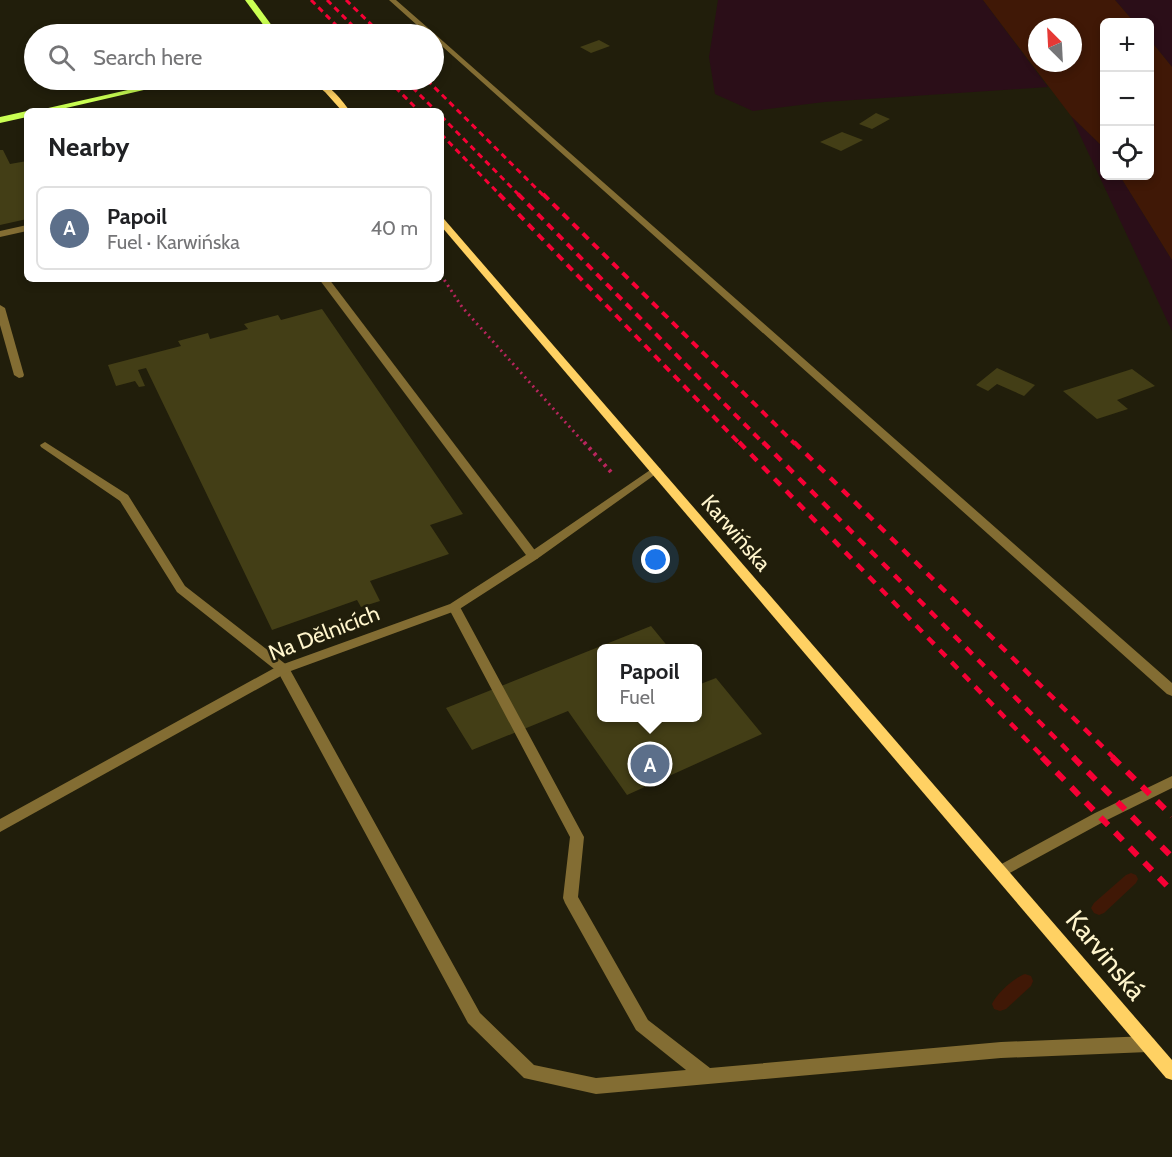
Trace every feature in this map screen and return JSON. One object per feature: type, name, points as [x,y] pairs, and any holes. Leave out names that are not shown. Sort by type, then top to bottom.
[{"type":"main road","points":[[249,0],[269,24]]},
{"type":"main road","points":[[54,108],[136,90]]},
{"type":"main road","points":[[328,90],[343,108]]},
{"type":"main road","points":[[0,120],[24,115]]},
{"type":"main road","name":"Karwińska","points":[[444,224],[1001,872]]},
{"type":"main road","name":"Karvinská","points":[[1001,872],[1172,1072]]},
{"type":"street","points":[[392,0],[419,24]]},
{"type":"street","points":[[444,46],[1172,691]]},
{"type":"street","points":[[0,234],[24,229]]},
{"type":"street","points":[[326,282],[533,556]]},
{"type":"street","points":[[0,308],[19,375]]},
{"type":"street","points":[[45,445],[124,498],[181,589],[283,669],[474,1018],[530,1072],[596,1086],[1001,1050],[1148,1044]]},
{"type":"street","name":"Na Dělnicích","points":[[0,826],[283,669],[454,607],[533,556],[656,469]]},
{"type":"street","points":[[454,607],[577,837],[570,898],[642,1025],[707,1076]]},
{"type":"street","points":[[1001,872],[1172,782]]},
{"type":"path","points":[[444,280],[462,308],[627,490]]},
{"type":"shaded area","points":[[718,0],[983,0],[1028,60],[1028,72],[1037,72],[1048,87],[824,102],[753,111],[715,94],[709,57]]},
{"type":"shaded area","points":[[983,0],[1115,0],[1131,18],[1100,18],[1100,144],[1071,116],[1038,72],[1082,72],[1082,18],[1028,18],[1028,59]]},
{"type":"shaded area","points":[[1115,0],[1172,0],[1172,67],[1154,45],[1154,18],[1131,18]]},
{"type":"shaded area","points":[[1154,45],[1172,67],[1172,260],[1122,180],[1154,180]]},
{"type":"shaded area","points":[[1071,116],[1100,144],[1100,178]]},
{"type":"shaded area","points":[[1101,180],[1122,180],[1172,260],[1172,331]]},
{"type":"building","points":[[599,40],[610,46],[591,53],[580,47]]},
{"type":"building","points":[[876,113],[890,119],[872,129],[859,124]]},
{"type":"building","points":[[842,132],[863,140],[841,151],[820,142]]},
{"type":"building","points":[[0,150],[3,150],[10,164],[24,162],[24,220],[0,225]]},
{"type":"building","points":[[322,309],[463,514],[430,525],[449,554],[370,581],[380,601],[361,607],[357,600],[272,630],[146,368],[138,370],[145,386],[139,387],[135,381],[116,386],[108,365],[181,346],[178,341],[208,333],[210,339],[248,329],[244,324],[278,315],[281,320]]},
{"type":"building","points":[[997,368],[1035,385],[1024,396],[997,384],[988,391],[976,385]]},
{"type":"building","points":[[1132,369],[1155,386],[1117,400],[1128,409],[1097,419],[1063,391]]},
{"type":"building","points":[[651,626],[666,644],[606,644]]},
{"type":"building","points":[[597,648],[597,722],[702,722],[702,683],[716,678],[762,734],[627,795],[568,711],[472,750],[446,708]]},
{"type":"waterway","points":[[1099,908],[1131,879]]},
{"type":"waterway","points":[[1000,1004],[1025,981]]},
{"type":"railway","points":[[311,0],[335,24]]},
{"type":"railway","points":[[327,0],[351,24]]},
{"type":"railway","points":[[346,0],[371,24]]},
{"type":"railway","points":[[398,90],[416,108]]},
{"type":"railway","points":[[415,90],[433,108]]},
{"type":"railway","points":[[437,90],[544,196]]},
{"type":"railway","points":[[444,119],[520,196]]},
{"type":"railway","points":[[444,137],[501,196]]},
{"type":"railway","points":[[499,194],[740,444]]},
{"type":"railway","points":[[518,194],[764,444]]},
{"type":"railway","points":[[543,194],[795,444]]},
{"type":"railway","points":[[739,442],[1044,758]]},
{"type":"railway","points":[[763,442],[1075,758]]},
{"type":"railway","points":[[794,442],[1114,758]]},
{"type":"railway","points":[[1042,757],[1172,891]]},
{"type":"railway","points":[[1073,757],[1172,857]]},
{"type":"railway","points":[[1112,757],[1172,816]]},
{"type":"place","name":"Papoil","points":[[650,764]]}]
